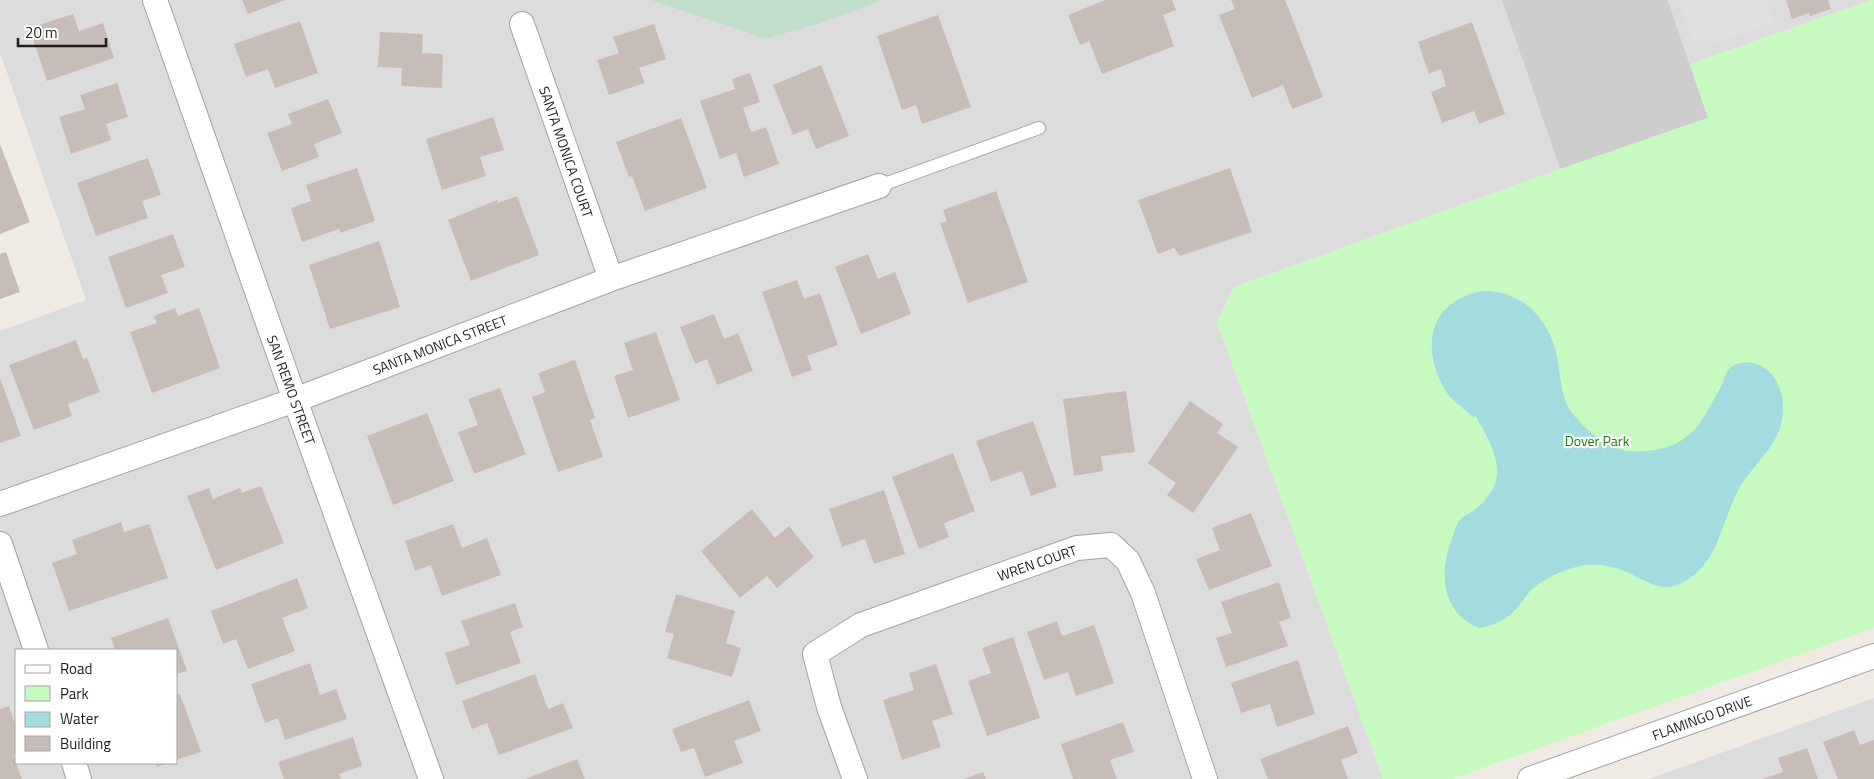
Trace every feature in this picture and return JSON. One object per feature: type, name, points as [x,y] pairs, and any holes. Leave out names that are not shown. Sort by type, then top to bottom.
[{"type":"street","name":"SAN REMO STREET","points":[[154,0],[431,779]]},
{"type":"street","name":"SANTA MONICA COURT","points":[[522,24],[611,279]]},
{"type":"street","name":"SANTA MONICA STREET","points":[[0,504],[295,400],[611,279],[879,186]]},
{"type":"street","points":[[0,544],[36,649]]},
{"type":"street","name":"WREN COURT","points":[[855,779],[829,707],[815,654],[860,625],[1076,548],[1111,545],[1128,561],[1143,593],[1205,779]]},
{"type":"street","name":"FLAMINGO DRIVE","points":[[1530,779],[1874,656]]},
{"type":"street","points":[[74,764],[79,779]]},
{"type":"lane","points":[[879,186],[1039,128]]},
{"type":"shaded area","points":[[0,0],[650,0],[766,39],[825,22],[883,0],[1502,0],[1560,169],[1234,287],[1217,322],[1383,779],[0,779],[0,331],[86,300],[0,53]]},
{"type":"shaded area","points":[[1502,0],[1668,0],[1708,118],[1560,169]]},
{"type":"shaded area","points":[[1668,0],[1872,0],[1690,64]]},
{"type":"shaded area","points":[[1678,0],[1766,0],[1774,22],[1715,43],[1704,37],[1693,42]]},
{"type":"shaded area","points":[[1874,698],[1874,779],[1649,779]]},
{"type":"green space","points":[[650,0],[883,0],[825,22],[766,39]]},
{"type":"green space","name":"Dover Park","points":[[1874,0],[1874,628],[1452,779],[1383,779],[1217,322],[1234,287],[1560,169],[1708,118],[1690,64]]},
{"type":"water","points":[[1482,291],[1497,292],[1523,302],[1542,321],[1554,346],[1563,394],[1567,405],[1579,422],[1594,435],[1622,450],[1650,451],[1669,447],[1685,438],[1704,417],[1722,385],[1726,372],[1733,366],[1748,362],[1753,363],[1763,367],[1774,377],[1783,399],[1782,416],[1775,440],[1743,482],[1710,556],[1703,567],[1693,576],[1680,584],[1664,587],[1647,582],[1616,568],[1599,565],[1575,567],[1560,572],[1540,583],[1530,591],[1505,619],[1490,626],[1479,628],[1466,621],[1457,612],[1450,602],[1446,590],[1445,565],[1448,552],[1460,519],[1478,507],[1492,490],[1496,481],[1497,464],[1492,447],[1476,416],[1473,417],[1454,401],[1445,390],[1437,374],[1432,342],[1434,328],[1440,315],[1450,305],[1464,296]]},
{"type":"building","points":[[242,0],[285,0],[248,14]]},
{"type":"building","points":[[1105,0],[1172,0],[1176,10],[1163,15],[1174,46],[1102,74],[1089,41],[1080,45],[1068,15]]},
{"type":"building","points":[[1231,0],[1285,0],[1323,97],[1292,109],[1283,85],[1252,98],[1219,15],[1235,9]]},
{"type":"building","points":[[1786,0],[1828,0],[1831,9],[1810,16],[1809,13],[1792,19]]},
{"type":"building","points":[[73,14],[79,31],[103,23],[114,58],[47,81],[29,28]]},
{"type":"building","points":[[938,15],[971,107],[922,124],[916,105],[902,110],[877,36]]},
{"type":"building","points":[[300,21],[318,73],[275,88],[268,69],[246,77],[234,44]]},
{"type":"building","points":[[1472,22],[1505,114],[1479,124],[1474,111],[1442,123],[1431,92],[1446,86],[1441,69],[1429,74],[1418,42]]},
{"type":"building","points":[[654,24],[666,59],[639,68],[645,83],[609,95],[597,60],[619,53],[613,37]]},
{"type":"building","points":[[380,32],[423,34],[422,53],[443,54],[442,88],[401,86],[402,68],[378,67]]},
{"type":"building","points":[[821,65],[849,136],[816,149],[808,129],[793,135],[773,85]]},
{"type":"building","points":[[750,73],[760,102],[743,108],[751,132],[766,127],[779,164],[744,177],[736,153],[720,159],[700,101],[735,89],[732,79]]},
{"type":"building","points":[[117,83],[128,117],[106,124],[111,140],[71,154],[59,117],[85,109],[80,95]]},
{"type":"building","points":[[328,99],[342,133],[314,144],[319,157],[282,171],[267,133],[292,124],[288,114]]},
{"type":"building","points":[[493,117],[504,150],[480,157],[486,176],[442,190],[426,139]]},
{"type":"building","points":[[681,118],[707,188],[645,211],[632,176],[629,177],[616,142]]},
{"type":"building","points":[[0,144],[30,222],[0,234]]},
{"type":"building","points":[[148,158],[161,195],[142,201],[148,218],[96,236],[77,183]]},
{"type":"building","points":[[357,168],[375,221],[340,233],[339,229],[302,242],[291,208],[311,201],[306,185]]},
{"type":"building","points":[[1230,168],[1252,232],[1180,256],[1174,248],[1158,254],[1138,200]]},
{"type":"building","points":[[996,191],[1028,282],[968,303],[940,223],[947,221],[943,210]]},
{"type":"building","points":[[517,196],[539,255],[471,281],[448,220],[497,200],[498,203]]},
{"type":"building","points":[[173,234],[185,267],[161,275],[168,293],[126,308],[108,257]]},
{"type":"building","points":[[379,241],[400,307],[330,329],[309,265]]},
{"type":"building","points":[[6,252],[20,292],[0,299],[0,254]]},
{"type":"building","points":[[868,254],[878,279],[895,272],[911,314],[861,334],[835,267]]},
{"type":"building","points":[[797,280],[804,299],[820,293],[838,345],[807,356],[812,370],[792,377],[762,292]]},
{"type":"building","points":[[175,308],[178,316],[199,308],[220,368],[152,393],[130,332],[157,323],[154,316]]},
{"type":"building","points":[[714,314],[724,339],[738,333],[753,371],[717,385],[707,359],[695,364],[680,327]]},
{"type":"building","points":[[656,332],[680,400],[628,418],[614,376],[633,370],[624,343]]},
{"type":"building","points":[[76,340],[83,359],[87,358],[100,392],[68,404],[72,416],[34,430],[9,365]]},
{"type":"building","points":[[575,360],[595,418],[590,420],[603,457],[558,472],[532,397],[545,392],[538,373]]},
{"type":"building","points":[[0,378],[21,436],[0,443]]},
{"type":"building","points":[[500,388],[526,454],[474,474],[458,432],[478,425],[468,399]]},
{"type":"building","points":[[1126,391],[1135,452],[1101,456],[1103,471],[1074,476],[1063,399]]},
{"type":"building","points":[[1190,401],[1223,424],[1217,433],[1238,447],[1193,513],[1167,495],[1176,483],[1148,463]]},
{"type":"building","points":[[427,413],[454,481],[393,505],[367,436]]},
{"type":"building","points":[[1033,421],[1057,487],[1031,496],[1022,471],[991,482],[976,441]]},
{"type":"building","points":[[953,453],[975,511],[944,523],[949,537],[919,549],[892,477]]},
{"type":"building","points":[[261,486],[284,543],[216,570],[187,496],[209,488],[213,499],[240,488],[242,493]]},
{"type":"building","points":[[884,490],[905,554],[874,564],[865,539],[842,547],[829,509]]},
{"type":"building","points":[[752,509],[775,538],[789,526],[814,557],[777,588],[767,576],[740,598],[701,551]]},
{"type":"building","points":[[1251,513],[1272,566],[1209,590],[1196,559],[1220,550],[1212,528]]},
{"type":"building","points":[[121,522],[124,532],[149,524],[168,578],[69,611],[52,563],[77,554],[72,540]]},
{"type":"building","points":[[453,524],[462,548],[487,538],[501,575],[442,596],[431,565],[415,571],[405,541]]},
{"type":"building","points":[[297,578],[308,608],[282,618],[295,651],[248,669],[236,639],[223,644],[211,611]]},
{"type":"building","points":[[1279,582],[1291,618],[1279,622],[1288,646],[1226,667],[1216,638],[1232,633],[1221,602]]},
{"type":"building","points":[[676,594],[735,611],[726,643],[741,648],[732,677],[667,658],[674,634],[665,632]]},
{"type":"building","points":[[515,603],[523,627],[510,632],[521,663],[456,685],[445,653],[470,645],[461,621]]},
{"type":"building","points":[[168,618],[187,671],[178,673],[178,649],[115,649],[111,638]]},
{"type":"building","points":[[1057,621],[1062,636],[1094,625],[1114,683],[1076,696],[1068,672],[1044,680],[1027,632]]},
{"type":"building","points":[[1013,637],[1040,718],[987,736],[968,681],[991,673],[982,648]]},
{"type":"building","points":[[1298,660],[1315,714],[1277,727],[1270,704],[1241,713],[1231,683]]},
{"type":"building","points":[[310,663],[320,695],[336,689],[347,719],[285,740],[278,718],[265,723],[251,684]]},
{"type":"building","points":[[936,664],[953,714],[932,721],[941,747],[902,760],[883,700],[914,690],[909,673]]},
{"type":"building","points":[[535,674],[548,709],[563,703],[573,728],[499,755],[487,723],[472,729],[462,701]]},
{"type":"building","points":[[178,694],[180,694],[201,752],[178,759]]},
{"type":"building","points":[[749,700],[761,731],[734,741],[743,763],[705,777],[694,748],[681,752],[672,729]]},
{"type":"building","points":[[9,706],[15,724],[15,754],[13,755],[22,779],[0,779],[0,709]]},
{"type":"building","points":[[1123,722],[1134,752],[1110,760],[1117,779],[1073,779],[1061,744]]},
{"type":"building","points":[[1348,726],[1358,753],[1341,760],[1348,779],[1268,779],[1260,759]]},
{"type":"building","points":[[1854,730],[1860,745],[1874,740],[1874,779],[1838,779],[1823,742]]},
{"type":"building","points":[[353,737],[362,766],[339,774],[341,779],[284,779],[278,762]]},
{"type":"building","points":[[1807,748],[1818,779],[1762,779],[1783,772],[1778,758]]},
{"type":"building","points":[[577,759],[585,779],[525,779]]},
{"type":"building","points":[[983,772],[986,779],[964,779]]}]
